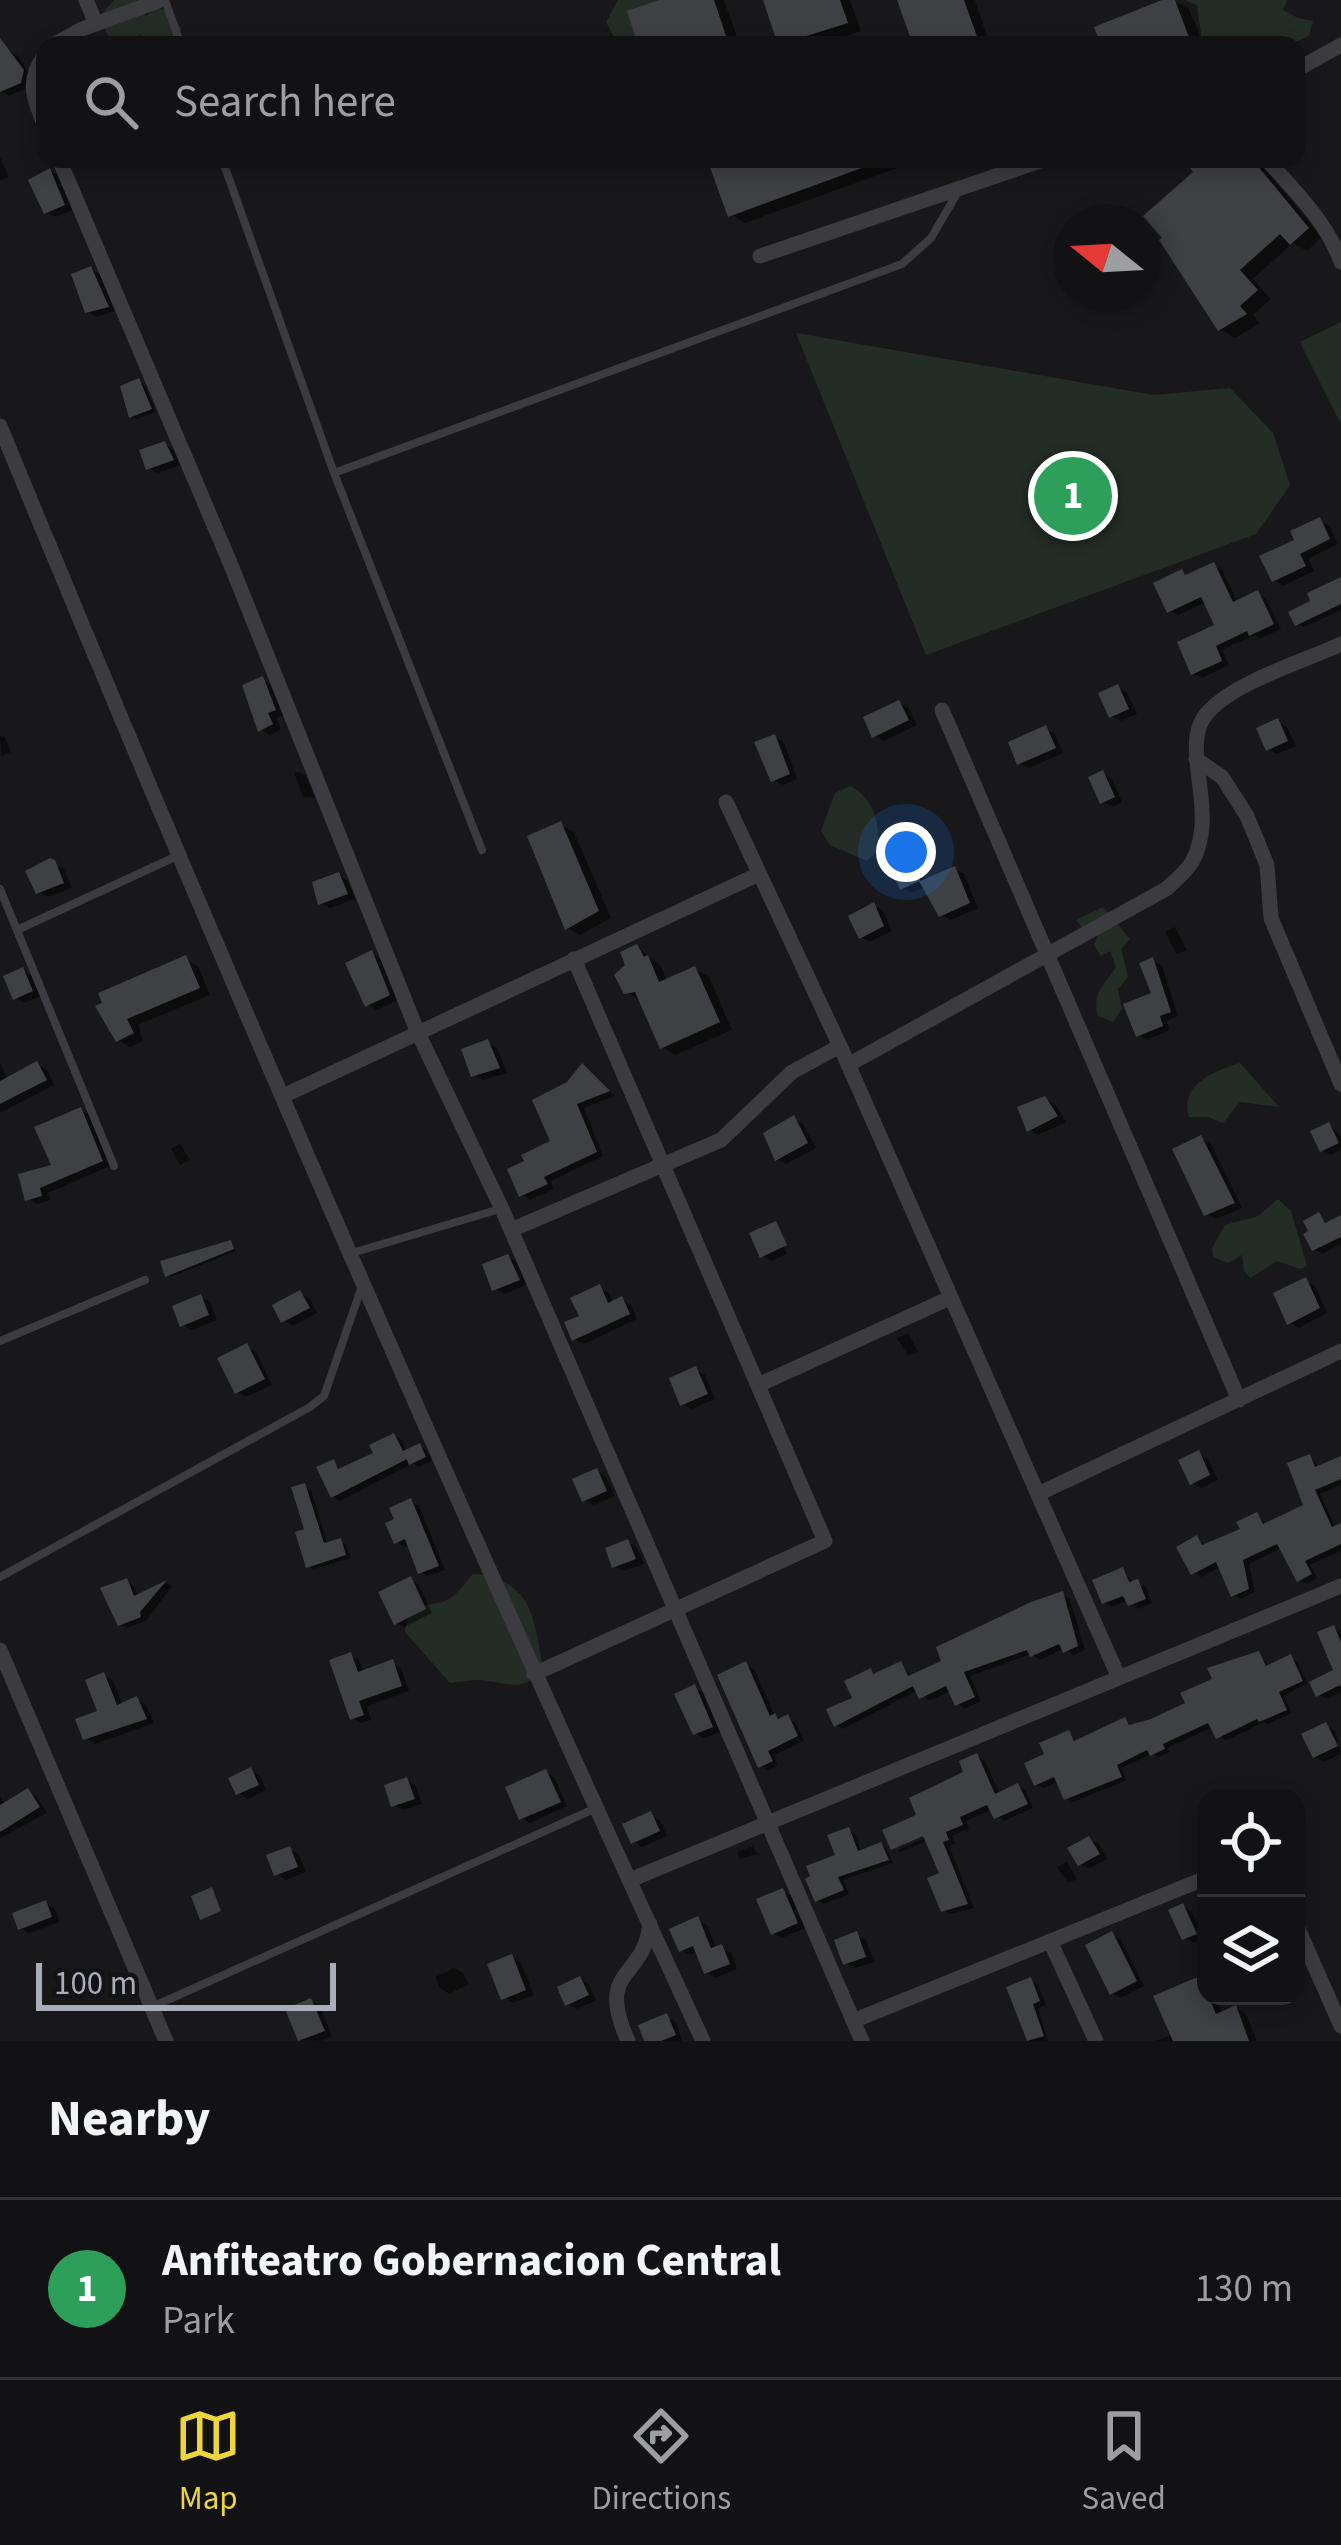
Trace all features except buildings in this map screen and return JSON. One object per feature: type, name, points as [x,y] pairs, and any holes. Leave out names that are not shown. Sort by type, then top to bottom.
[{"type":"street","points":[[86,0],[96,24]]},
{"type":"street","points":[[71,36],[163,0]]},
{"type":"street","points":[[1305,65],[1341,45]]},
{"type":"street","points":[[36,67],[32,86],[36,98]]},
{"type":"street","points":[[63,168],[233,570],[418,1033],[502,1209],[862,2041]]},
{"type":"street","points":[[760,256],[1020,168]]},
{"type":"street","points":[[1274,168],[1313,213],[1341,262]]},
{"type":"street","points":[[0,426],[177,856],[534,1675],[703,2041]]},
{"type":"street","points":[[848,1065],[1166,889],[1190,866],[1204,818],[1196,759],[1199,724],[1208,711],[1228,695],[1341,644]]},
{"type":"street","points":[[942,710],[1239,1400]]},
{"type":"street","points":[[1196,759],[1222,777],[1268,865],[1267,892],[1276,934],[1341,1084]]},
{"type":"street","points":[[726,802],[840,1046],[1119,1678]]},
{"type":"street","points":[[283,1096],[759,874]]},
{"type":"street","points":[[534,1675],[825,1541],[574,959]]},
{"type":"street","points":[[511,1230],[721,1140],[792,1072],[840,1046]]},
{"type":"street","points":[[758,1385],[950,1298]]},
{"type":"street","points":[[1038,1494],[1341,1351]]},
{"type":"street","points":[[630,1880],[1341,1586]]},
{"type":"street","points":[[0,1650],[166,2041]]},
{"type":"street","points":[[853,2021],[1197,1882]]},
{"type":"street","points":[[628,2041],[617,2017],[615,1993],[645,1943],[650,1924]]},
{"type":"street","points":[[1050,1941],[1096,2041]]},
{"type":"street","points":[[1305,1944],[1341,2026]]},
{"type":"lane","points":[[163,0],[177,36]]},
{"type":"lane","points":[[225,168],[334,473],[482,850]]},
{"type":"lane","points":[[334,473],[902,264],[931,238],[959,189]]},
{"type":"lane","points":[[17,930],[177,856]]},
{"type":"lane","points":[[0,889],[114,1166]]},
{"type":"lane","points":[[352,1252],[502,1209]]},
{"type":"lane","points":[[0,1341],[145,1280]]},
{"type":"lane","points":[[0,1577],[324,1396],[363,1282]]},
{"type":"lane","points":[[152,2008],[594,1809]]},
{"type":"shaded area","points":[[114,0],[142,0],[145,16],[157,8],[172,13],[181,28],[179,36],[109,36],[101,15]]},
{"type":"shaded area","points":[[618,0],[659,0],[649,36],[613,36],[606,22]]},
{"type":"shaded area","points":[[1185,0],[1287,0],[1283,10],[1313,21],[1305,38],[1201,36],[1197,5]]},
{"type":"shaded area","points":[[1341,322],[1341,424],[1300,342]]},
{"type":"shaded area","points":[[796,333],[1154,395],[1230,388],[1273,433],[1290,485],[1256,534],[926,655]]},
{"type":"shaded area","points":[[850,786],[865,798],[877,822],[878,851],[867,861],[830,845],[821,831],[835,793]]},
{"type":"shaded area","points":[[1103,907],[1130,939],[1121,949],[1128,977],[1118,989],[1122,1009],[1113,1022],[1098,1016],[1096,1001],[1116,967],[1110,951],[1101,956],[1094,945],[1098,934],[1086,932],[1076,920]]},
{"type":"shaded area","points":[[1240,1063],[1279,1107],[1240,1102],[1223,1123],[1189,1117],[1187,1106],[1194,1088],[1210,1075]]},
{"type":"shaded area","points":[[1278,1199],[1291,1211],[1307,1266],[1300,1269],[1277,1261],[1250,1278],[1242,1255],[1228,1263],[1213,1257],[1212,1248],[1225,1225],[1258,1216]]},
{"type":"shaded area","points":[[473,1574],[508,1584],[527,1605],[543,1669],[528,1682],[450,1683],[405,1632],[412,1612],[445,1601]]},
{"type":"place","name":"Anfiteatro Gobernacion Central","points":[[1073,496]]}]
